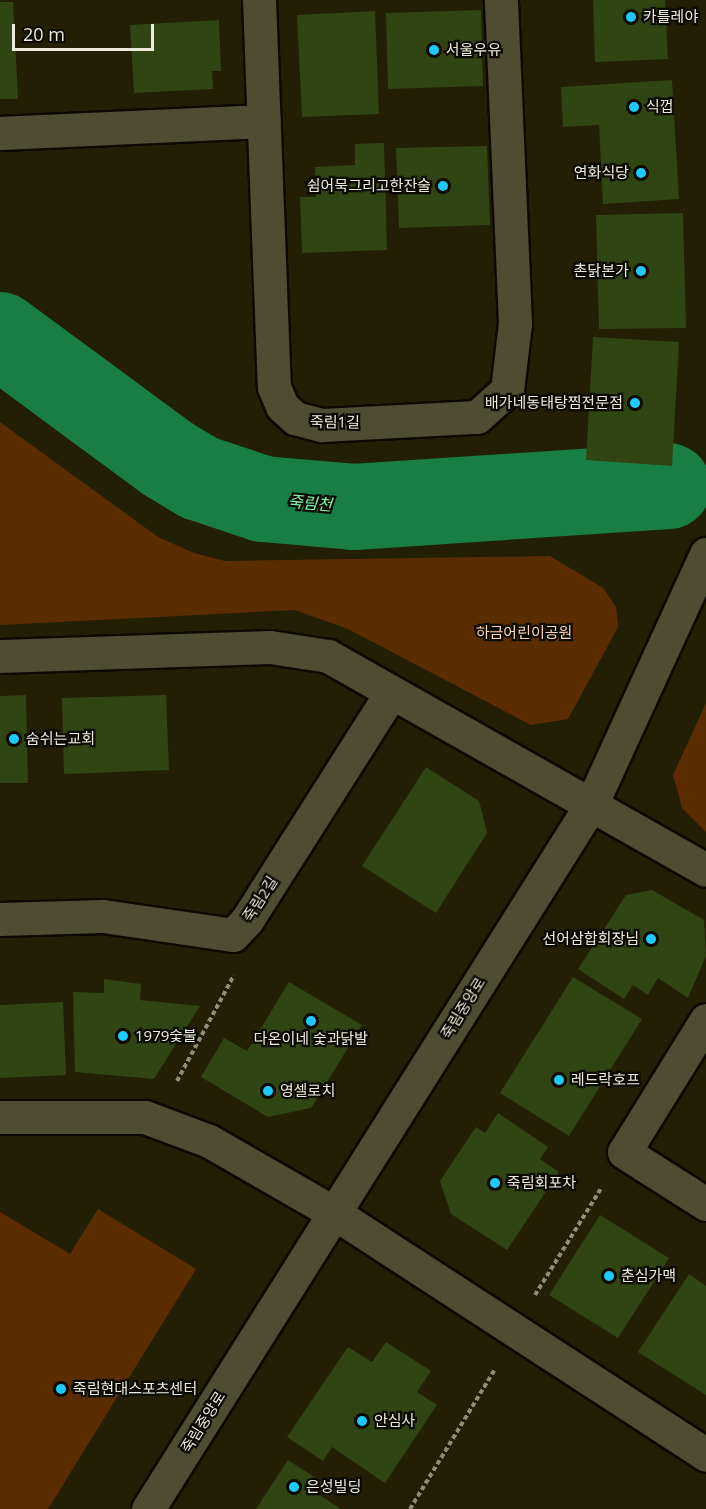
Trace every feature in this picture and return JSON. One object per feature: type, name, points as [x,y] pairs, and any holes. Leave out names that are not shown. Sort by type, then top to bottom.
[{"type":"street","name":"죽림1길","points":[[259,0],[274,387],[282,406],[295,418],[322,425],[477,417],[488,412],[507,390],[514,358],[501,0]]},
{"type":"street","points":[[0,133],[264,121]]},
{"type":"street","name":"죽림중앙로","points":[[148,1509],[592,803],[701,568]]},
{"type":"street","points":[[0,656],[301,649],[328,656],[592,803],[706,870]]},
{"type":"street","name":"죽림2길","points":[[0,919],[103,916],[233,935],[391,693]]},
{"type":"street","points":[[706,1020],[624,1152],[706,1204]]},
{"type":"street","points":[[0,1117],[145,1117],[209,1141],[334,1213],[706,1455]]},
{"type":"path","points":[[177,1081],[232,984],[233,935]]},
{"type":"path","points":[[533,1298],[624,1152]]},
{"type":"path","points":[[410,1509],[494,1371]]},
{"type":"green space","name":"하금어린이공원","points":[[0,422],[158,537],[194,553],[225,561],[550,556],[603,588],[616,607],[618,627],[568,719],[531,725],[348,629],[295,610],[0,625]]},
{"type":"green space","points":[[706,703],[706,832],[682,808],[673,775]]},
{"type":"green space","name":"죽림현대스포츠센터","points":[[98,1209],[196,1269],[48,1509],[0,1509],[0,1212],[70,1254]]},
{"type":"building","points":[[593,0],[665,0],[668,59],[595,62]]},
{"type":"building","points":[[0,2],[13,2],[18,99],[0,99]]},
{"type":"building","points":[[481,10],[483,86],[388,89],[386,13]]},
{"type":"building","points":[[375,11],[379,114],[302,117],[297,15]]},
{"type":"building","points":[[219,20],[221,71],[212,71],[213,89],[134,93],[130,25]]},
{"type":"building","points":[[672,80],[679,199],[603,204],[599,125],[563,127],[561,87]]},
{"type":"building","points":[[384,143],[387,250],[302,253],[300,197],[316,197],[315,167],[355,165],[355,144]]},
{"type":"building","points":[[487,146],[490,225],[399,228],[396,148]]},
{"type":"building","points":[[683,213],[686,328],[599,329],[596,215]]},
{"type":"building","points":[[593,337],[679,342],[672,466],[586,460]]},
{"type":"building","name":"숨쉬는교회","points":[[26,695],[28,783],[0,783],[0,696]]},
{"type":"building","points":[[166,695],[169,770],[64,774],[62,698]]},
{"type":"building","points":[[426,767],[479,801],[487,833],[436,913],[362,866]]},
{"type":"building","points":[[652,890],[704,920],[706,956],[688,998],[658,978],[648,995],[633,985],[624,999],[578,969],[626,895]]},
{"type":"building","points":[[573,977],[642,1019],[569,1136],[500,1093]]},
{"type":"building","points":[[104,979],[141,984],[140,1000],[200,1006],[154,1079],[75,1072],[73,992],[104,993]]},
{"type":"building","points":[[289,982],[362,1025],[311,1108],[268,1117],[201,1077],[224,1038],[247,1051]]},
{"type":"building","points":[[63,1002],[66,1075],[0,1078],[0,1005]]},
{"type":"building","points":[[498,1113],[548,1147],[540,1159],[559,1172],[507,1250],[451,1214],[440,1181],[476,1127],[485,1133]]},
{"type":"building","points":[[600,1215],[669,1258],[618,1338],[549,1295]]},
{"type":"building","points":[[689,1274],[706,1286],[706,1395],[638,1352]]},
{"type":"building","name":"안심사","points":[[386,1342],[431,1371],[417,1392],[437,1405],[385,1483],[332,1447],[323,1461],[287,1437],[348,1347],[372,1362]]},
{"type":"building","name":"은성빌딩","points":[[288,1460],[322,1482],[315,1492],[341,1509],[256,1509]]},
{"type":"waterway","name":"죽림천","points":[[0,335],[168,459],[200,478],[263,499],[354,507],[668,486]]},
{"type":"place","name":"카틀레야","points":[[631,17]]},
{"type":"place","name":"서울우유","points":[[434,50]]},
{"type":"place","name":"식껍","points":[[634,107]]},
{"type":"place","name":"연화식당","points":[[641,173]]},
{"type":"place","name":"쉼어묵그리고한잔술","points":[[443,186]]},
{"type":"place","name":"촌닭본가","points":[[641,271]]},
{"type":"place","name":"배가네동태탕찜전문점","points":[[635,403]]},
{"type":"place","name":"숨쉬는교회","points":[[14,739]]},
{"type":"place","name":"선어삼합회장님","points":[[651,939]]},
{"type":"place","name":"다온이네 숯과닭발","points":[[311,1021]]},
{"type":"place","name":"1979숯불","points":[[123,1036]]},
{"type":"place","name":"레드락호프","points":[[559,1080]]},
{"type":"place","name":"영셀로치","points":[[268,1091]]},
{"type":"place","name":"죽림회포차","points":[[495,1183]]},
{"type":"place","name":"춘심가맥","points":[[609,1276]]},
{"type":"place","name":"죽림현대스포츠센터","points":[[61,1389]]},
{"type":"place","name":"안심사","points":[[362,1421]]},
{"type":"place","name":"은성빌딩","points":[[294,1487]]}]
